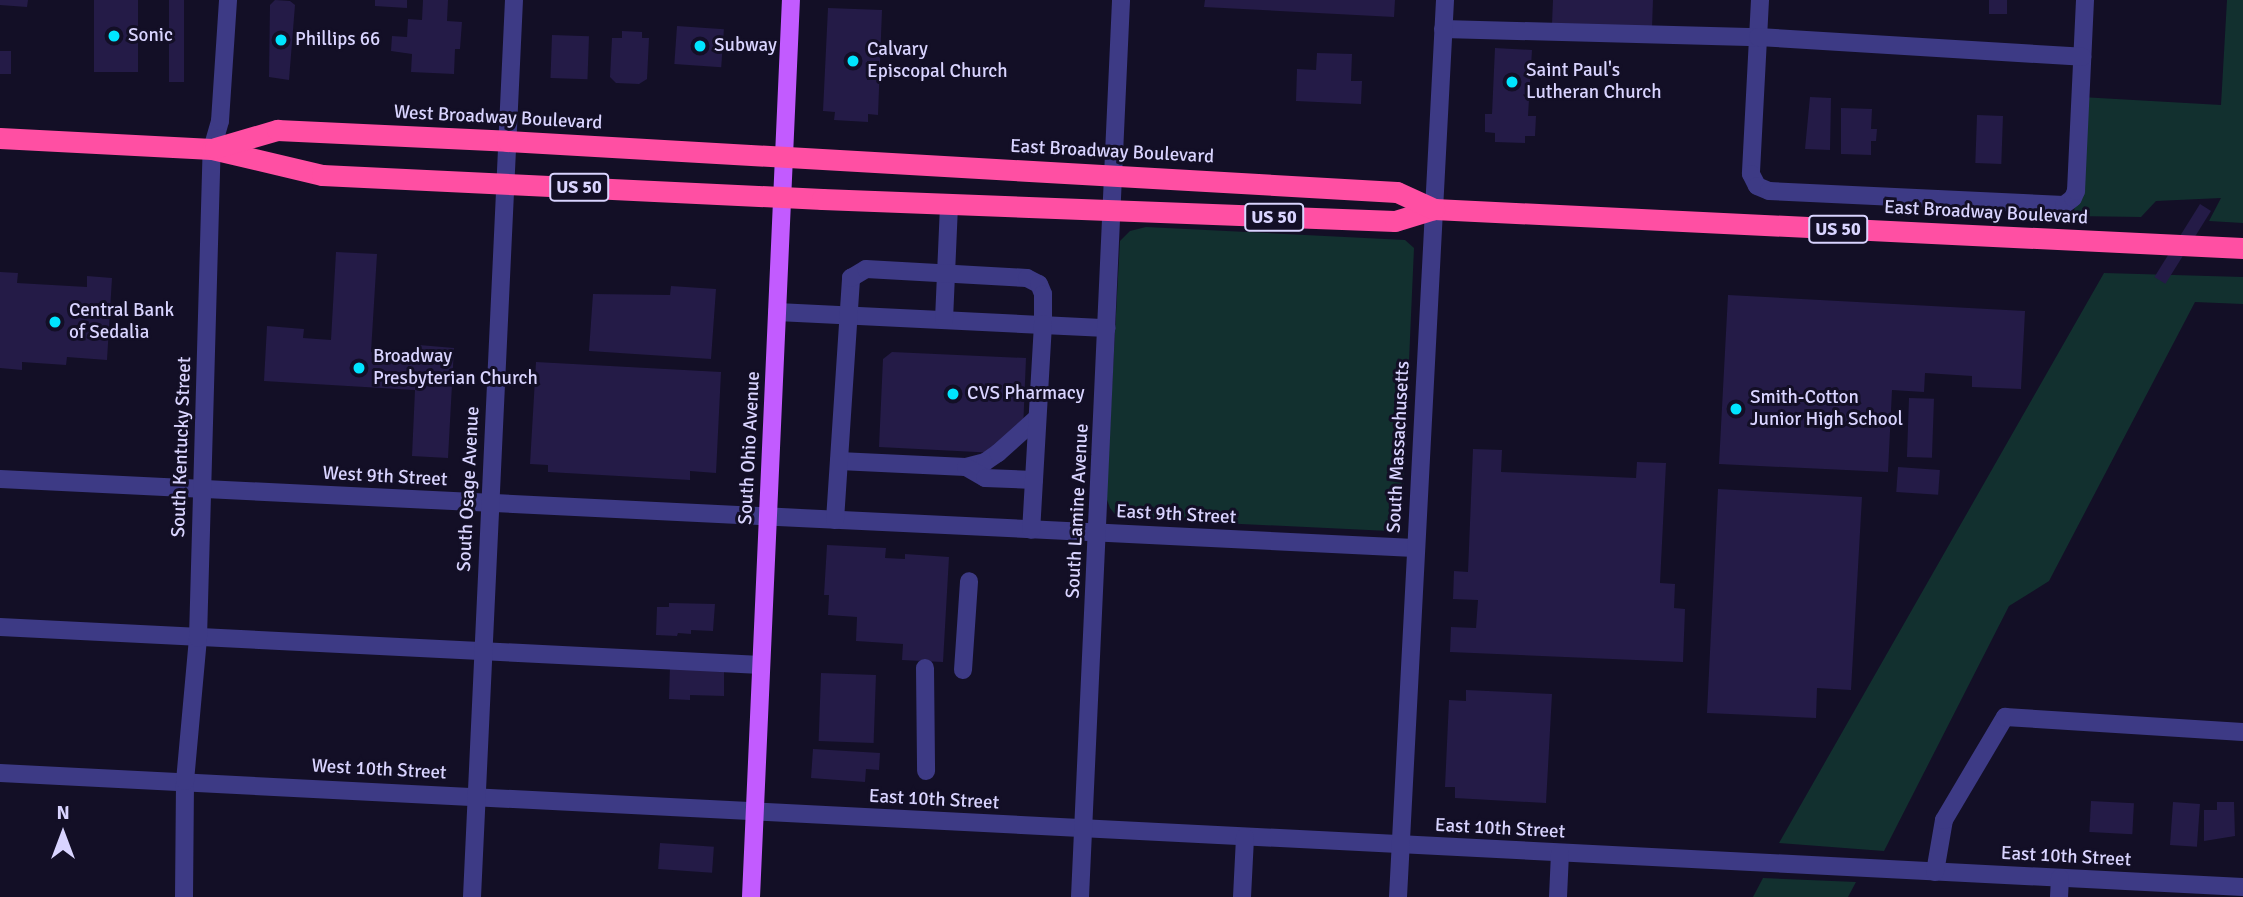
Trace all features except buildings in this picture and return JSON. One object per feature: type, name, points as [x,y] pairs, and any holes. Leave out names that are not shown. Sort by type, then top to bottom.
[{"type":"highway","name":"West Broadway Boulevard","points":[[212,149],[277,130],[784,156]]},
{"type":"highway","name":"West Broadway Boulevard","points":[[0,138],[212,149],[322,175],[782,198]]},
{"type":"highway","name":"East Broadway Boulevard","points":[[784,156],[1397,192],[1434,209]]},
{"type":"highway","name":"East Broadway Boulevard","points":[[782,198],[1395,221],[1434,209],[2243,248]]},
{"type":"main road","name":"South Ohio Avenue","points":[[751,897],[791,0]]},
{"type":"street","name":"South Kentucky Street","points":[[184,897],[185,781],[198,638],[212,149],[220,121],[228,0]]},
{"type":"street","name":"South Osage Avenue","points":[[472,897],[514,0]]},
{"type":"street","name":"South Lamine Avenue","points":[[1080,897],[1121,0]]},
{"type":"street","name":"South Massachusetts","points":[[1398,897],[1414,548],[1445,0]]},
{"type":"street","points":[[1760,0],[1751,174],[1757,186],[1769,191],[2064,205],[2073,198],[2076,191],[2085,0]]},
{"type":"street","points":[[1443,29],[1758,37],[2082,57]]},
{"type":"street","points":[[944,320],[949,204]]},
{"type":"street","points":[[835,520],[851,278],[866,269],[1027,278],[1039,284],[1043,294],[1031,530]]},
{"type":"street","points":[[777,312],[1107,328]]},
{"type":"street","points":[[839,461],[966,467],[992,457],[1026,431],[1037,418]]},
{"type":"street","points":[[966,467],[985,478],[1034,480]]},
{"type":"street","name":"West 9th Street","points":[[0,479],[768,517]]},
{"type":"street","name":"East 9th Street","points":[[768,517],[1414,548]]},
{"type":"street","points":[[963,670],[969,581]]},
{"type":"street","points":[[0,627],[761,665]]},
{"type":"street","points":[[925,668],[926,771]]},
{"type":"street","points":[[1935,872],[1944,820],[2005,717],[2243,732]]},
{"type":"street","name":"West 10th Street","points":[[0,773],[755,813]]},
{"type":"street","name":"East 10th Street","points":[[755,813],[2243,887]]},
{"type":"street","points":[[1242,897],[1245,837]]},
{"type":"street","points":[[1558,897],[1560,853]]},
{"type":"street","points":[[2059,897],[2060,878]]},
{"type":"green space","points":[[2227,0],[2243,0],[2243,223],[2209,221],[2221,198],[2156,201],[2141,217],[2074,216],[2081,97],[2221,105]]},
{"type":"green space","points":[[1146,227],[1405,240],[1414,248],[1402,519],[1397,528],[1389,531],[1118,518],[1106,497],[1120,241],[1130,231]]},
{"type":"green space","points":[[2104,273],[2243,277],[2243,304],[2195,302],[2049,581],[2009,606],[1884,851],[1779,843]]},
{"type":"green space","points":[[1763,878],[1856,882],[1848,897],[1753,897]]},
{"type":"place","name":"Sonic","points":[[114,36]]},
{"type":"place","name":"Phillips 66","points":[[281,40]]},
{"type":"place","name":"Subway","points":[[700,46]]},
{"type":"place","name":"Calvary Episcopal Church","points":[[853,61]]},
{"type":"place","name":"Saint Paul's Lutheran Church","points":[[1512,82]]},
{"type":"place","name":"Central Bank of Sedalia","points":[[55,322]]},
{"type":"place","name":"Broadway Presbyterian Church","points":[[359,368]]},
{"type":"place","name":"CVS Pharmacy","points":[[953,394]]},
{"type":"place","name":"Smith-Cotton Junior High School","points":[[1736,409]]}]
